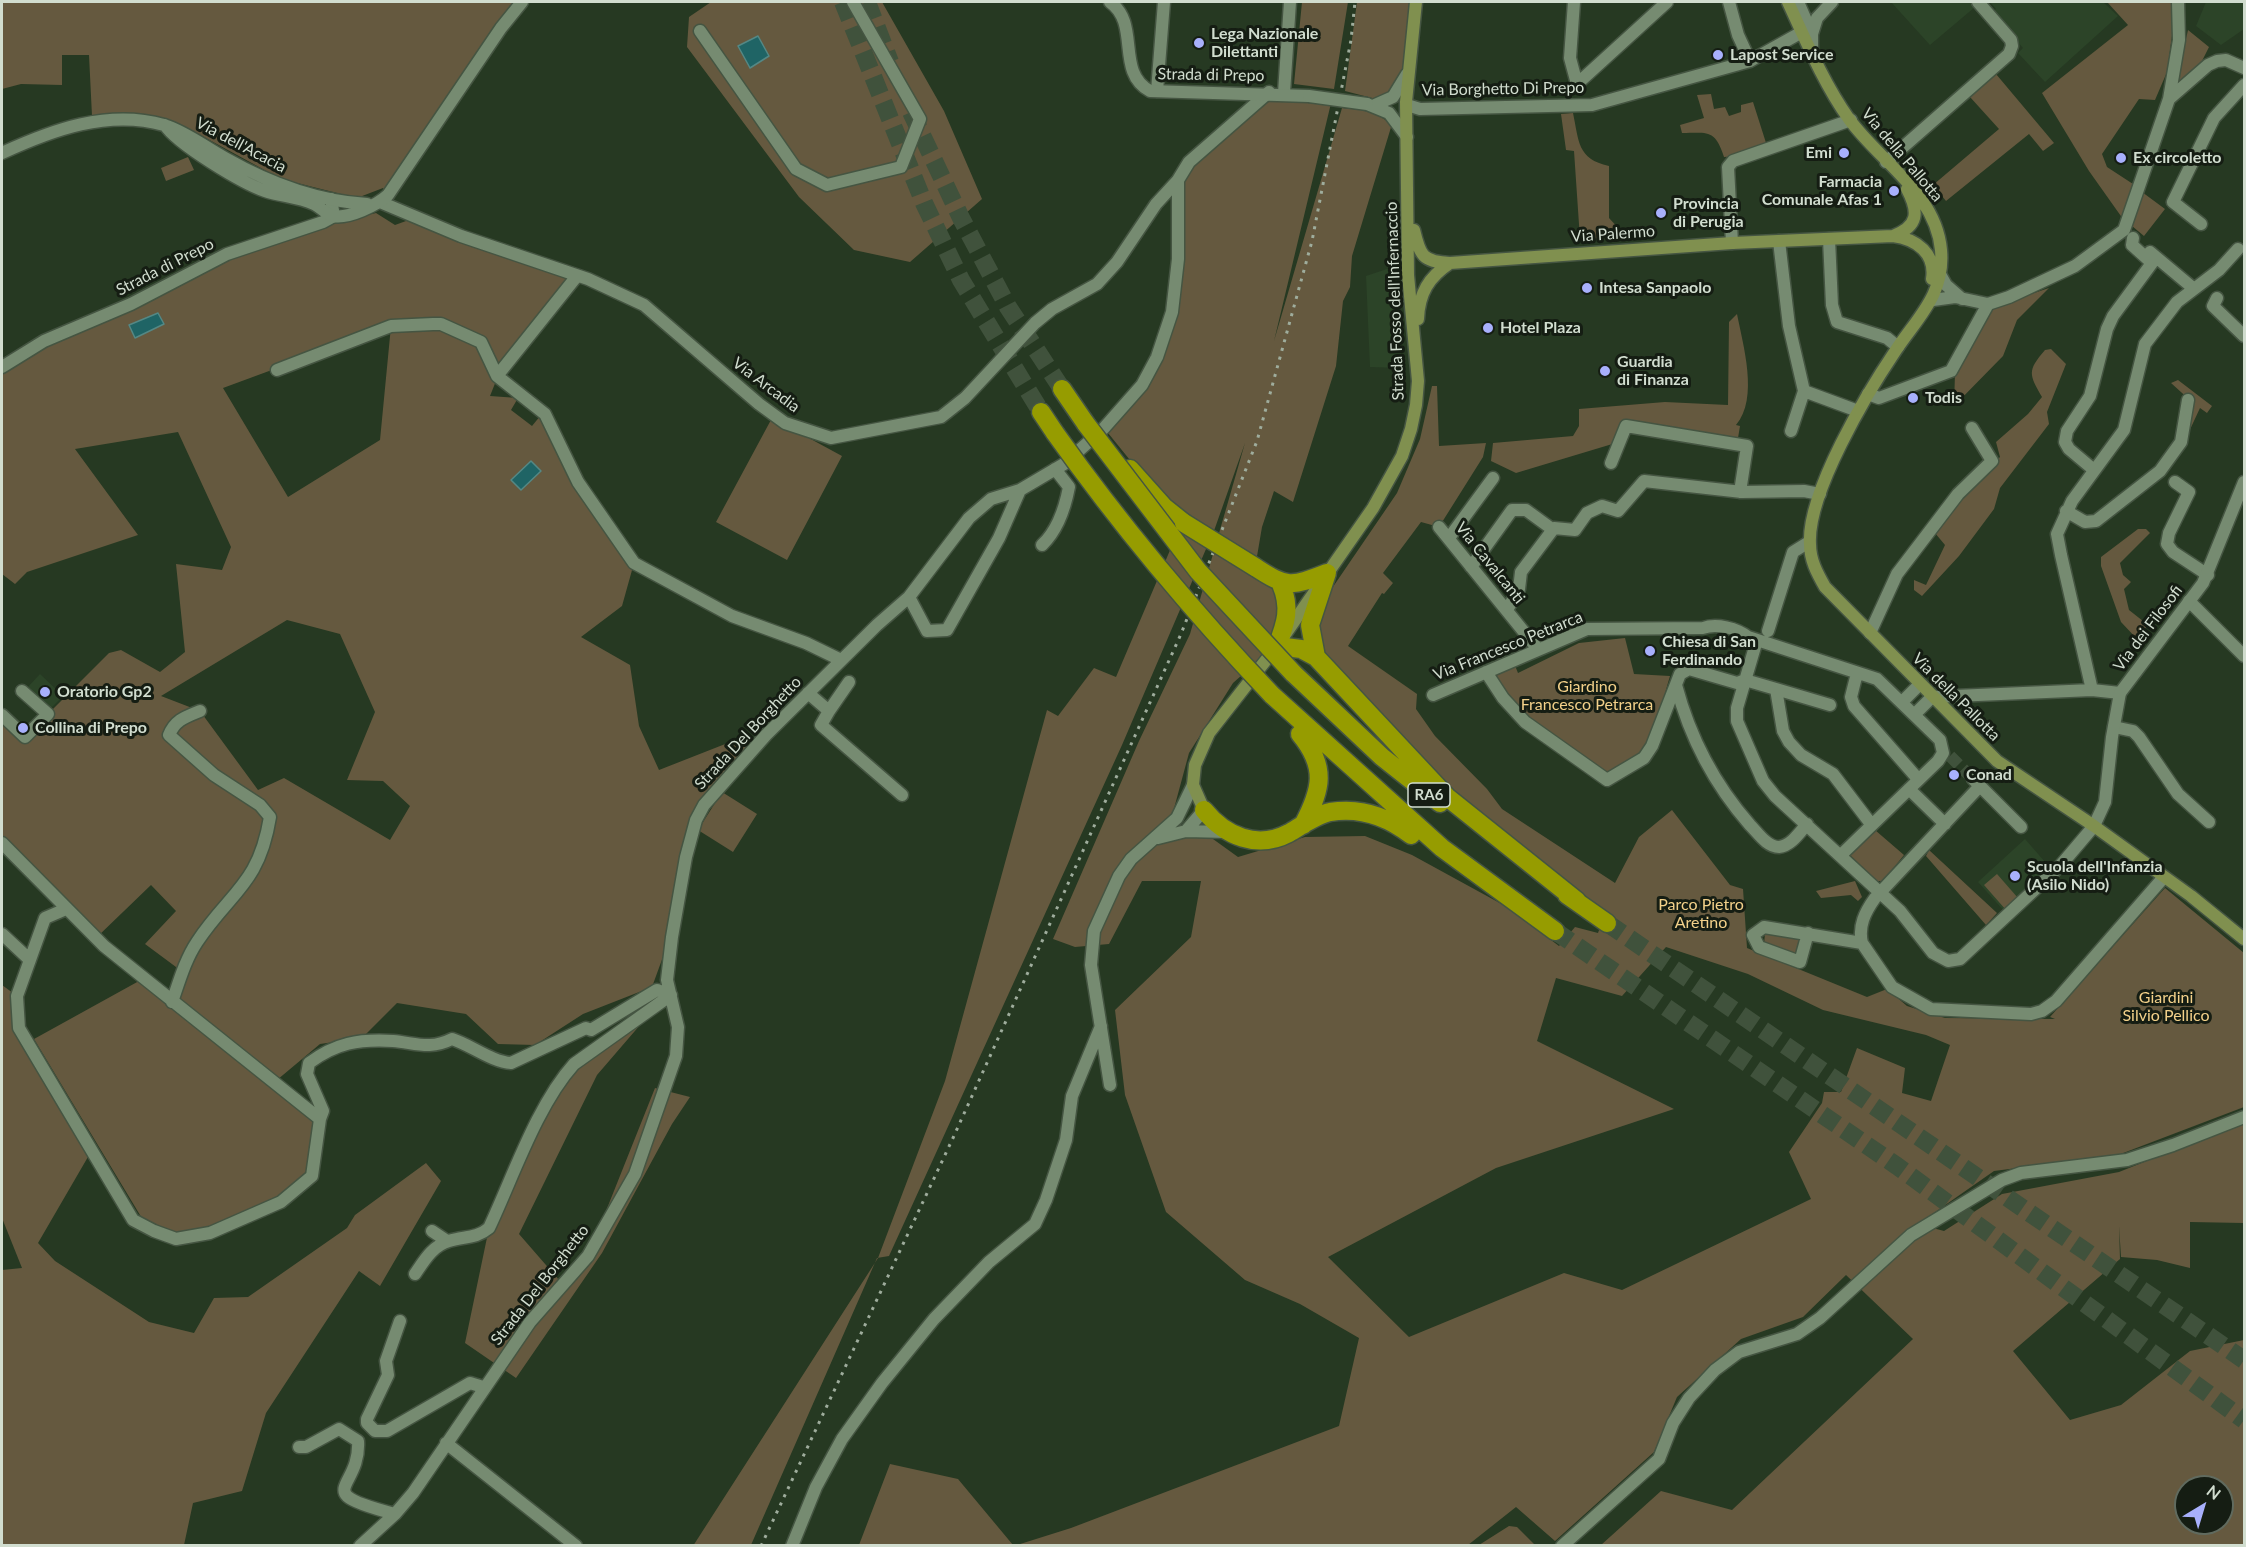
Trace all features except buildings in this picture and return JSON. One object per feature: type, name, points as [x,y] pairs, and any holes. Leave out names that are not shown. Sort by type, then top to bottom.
[{"type":"highway","name":"RA6","points":[[1062,389],[1198,571],[1337,717],[1413,783],[1606,922]]},
{"type":"highway","name":"RA6","points":[[1041,412],[1117,519],[1179,596],[1269,698],[1395,808],[1503,895],[1555,931]]},
{"type":"highway","points":[[1082,417],[1115,450],[1164,507],[1281,584],[1286,596],[1288,616],[1277,646],[1301,649],[1316,657],[1447,797],[1577,901]]},
{"type":"highway","points":[[1281,584],[1306,582],[1327,573]]},
{"type":"highway","points":[[1316,657],[1310,625],[1327,573]]},
{"type":"highway","points":[[1269,698],[1314,751],[1319,768],[1316,796],[1303,825]]},
{"type":"highway","points":[[1204,810],[1212,820],[1228,832],[1259,841],[1273,840],[1328,812],[1365,813],[1383,818],[1398,825],[1467,877],[1503,895]]},
{"type":"main road","name":"Strada Fosso dell'Infernaccio","points":[[1192,785],[1195,765],[1209,733],[1277,646],[1373,508],[1402,456],[1416,405],[1416,351],[1408,274],[1407,74],[1416,2]]},
{"type":"main road","name":"Via della Pallotta","points":[[1788,2],[1807,33],[1812,51],[1851,120],[1886,162],[1916,191],[1931,212],[1938,229],[1941,276],[1933,300],[1901,343],[1858,411],[1820,494],[1809,542],[1816,571],[1825,587],[1997,761],[2094,826],[2244,939]]},
{"type":"main road","points":[[1893,236],[1904,232],[1912,223],[1916,208],[1899,175]]},
{"type":"main road","points":[[1407,216],[1421,254],[1431,261],[1450,263]]},
{"type":"main road","points":[[1893,236],[1918,244],[1932,260],[1931,287],[1901,343]]},
{"type":"main road","name":"Via Palermo","points":[[1450,263],[1732,243],[1893,236]]},
{"type":"main road","points":[[1416,351],[1418,310],[1423,291],[1432,277],[1450,263]]},
{"type":"main road","points":[[1192,785],[1204,810]]},
{"type":"street","points":[[377,203],[388,195],[501,28],[522,2]]},
{"type":"street","points":[[700,31],[796,169],[827,185],[901,167],[920,119],[853,2]]},
{"type":"street","name":"Strada di Prepo","points":[[1110,2],[1121,15],[1126,30],[1130,67],[1140,86],[1157,91],[1284,93],[1371,105]]},
{"type":"street","points":[[1157,91],[1164,2]]},
{"type":"street","points":[[1284,93],[1290,2]]},
{"type":"street","points":[[1574,2],[1570,58],[1578,84],[1581,106]]},
{"type":"street","points":[[1578,84],[1667,2]]},
{"type":"street","points":[[1729,2],[1738,35],[1750,61]]},
{"type":"street","points":[[1798,2],[1807,33]]},
{"type":"street","points":[[1807,33],[1832,2]]},
{"type":"street","points":[[1886,162],[2009,54],[2010,40],[1978,2]]},
{"type":"street","points":[[2094,470],[2069,449],[2065,442],[2067,431],[2090,396],[2113,316],[2152,263],[2132,245],[2129,234],[2169,99],[2179,40],[2178,2]]},
{"type":"street","name":"Via Borghetto Di Prepo","points":[[1407,105],[1420,109],[1581,106],[1750,61],[1807,33]]},
{"type":"street","points":[[2169,99],[2208,65],[2217,61],[2226,60],[2244,68]]},
{"type":"street","points":[[1371,105],[1393,97],[1407,74]]},
{"type":"street","points":[[2201,224],[2173,202],[2214,118],[2244,86]]},
{"type":"street","points":[[1178,180],[1189,162],[1269,93]]},
{"type":"street","points":[[1371,105],[1396,120],[1407,137]]},
{"type":"street","name":"Via dell'Acacia","points":[[2,153],[41,135],[68,126],[113,120],[165,125],[280,186],[331,199],[377,203]]},
{"type":"street","points":[[1732,243],[1728,167],[1733,161],[1851,120]]},
{"type":"street","name":"Via dell'Acacia","points":[[165,125],[170,133],[196,152],[263,190],[313,203],[334,216]]},
{"type":"street","name":"Via Arcadia","points":[[377,203],[461,236],[577,276],[644,305],[759,404],[785,423],[831,438],[857,435],[931,419],[949,410],[965,398],[1035,322],[1052,309],[1097,284],[1117,262],[1156,204],[1178,180]]},
{"type":"street","name":"Strada Del Borghetto","points":[[360,1545],[413,1493],[483,1387],[531,1322],[588,1256],[635,1174],[676,1056],[678,1027],[667,980],[686,856],[696,820],[704,805],[808,693],[909,597],[969,518],[991,499],[1020,490],[1055,469],[1104,428],[1142,386],[1157,357],[1172,312],[1177,270],[1178,180]]},
{"type":"street","points":[[331,199],[334,216]]},
{"type":"street","name":"Strada di Prepo","points":[[2,367],[44,341],[131,304],[226,254],[377,203]]},
{"type":"street","points":[[2129,234],[2193,288]]},
{"type":"street","points":[[1933,300],[1955,297],[1988,304],[2009,297],[2075,266],[2129,234]]},
{"type":"street","points":[[1829,239],[1833,305],[1837,322],[1901,343]]},
{"type":"street","points":[[1779,241],[1789,326],[1804,391],[1791,431]]},
{"type":"street","points":[[2092,690],[2057,534],[2067,511],[2124,430],[2145,344],[2177,302],[2218,270],[2238,249]]},
{"type":"street","points":[[498,376],[577,276]]},
{"type":"street","points":[[1941,276],[1946,285],[1963,299]]},
{"type":"street","points":[[2217,298],[2213,306],[2244,336]]},
{"type":"street","points":[[1868,394],[1879,398],[1951,371],[1988,304]]},
{"type":"street","points":[[277,370],[391,326],[441,324],[481,342],[498,376],[545,414],[578,482],[634,563],[732,616],[806,643],[841,660]]},
{"type":"street","points":[[1804,391],[1858,411]]},
{"type":"street","points":[[2067,511],[2085,522],[2096,521],[2160,471],[2181,442],[2188,400]]},
{"type":"street","points":[[1611,463],[1626,426],[1747,446],[1740,492]]},
{"type":"street","points":[[1870,633],[1897,574],[1958,494],[1992,461],[1972,428]]},
{"type":"street","points":[[1042,545],[1049,539],[1065,510],[1069,487],[1055,469]]},
{"type":"street","points":[[1449,538],[1493,477]]},
{"type":"street","points":[[1471,567],[1512,510],[1526,510],[1552,529],[1575,530],[1587,513],[1602,506],[1618,511],[1644,481],[1740,492],[1804,491],[1820,494]]},
{"type":"street","points":[[2175,482],[2189,492],[2169,533],[2167,544],[2173,552],[2208,575]]},
{"type":"street","name":"Via dei Filosofi","points":[[1753,638],[1737,708],[1737,721],[1768,789],[1900,911],[1933,953],[1948,961],[1960,959],[2060,866],[2094,826],[2105,802],[2120,693],[2128,679],[2208,575],[2244,482]]},
{"type":"street","points":[[909,597],[927,631],[947,630],[999,538],[1020,490]]},
{"type":"street","name":"Via Cavalcanti","points":[[1439,527],[1537,648]]},
{"type":"street","points":[[1507,610],[1519,589],[1521,572],[1552,529]]},
{"type":"street","points":[[1768,631],[1793,552],[1809,542]]},
{"type":"street","points":[[2189,601],[2244,656]]},
{"type":"street","name":"Via Francesco Petrarca","points":[[1433,695],[1537,648],[1587,629],[1697,627],[1740,639],[1753,638],[1882,682],[1941,740],[1946,755],[1918,779]]},
{"type":"street","points":[[1486,672],[1503,698],[1525,722],[1606,780],[1644,758],[1652,746],[1680,674],[1689,669],[1737,683],[1745,680],[1830,705]]},
{"type":"street","points":[[1841,855],[1918,779],[1854,706],[1851,697],[1857,673]]},
{"type":"street","points":[[849,682],[821,725],[902,795]]},
{"type":"street","points":[[1903,701],[1920,684]]},
{"type":"street","points":[[1676,685],[1690,730],[1708,770],[1726,799],[1759,835],[1771,845],[1782,846],[1792,840],[1807,824]]},
{"type":"street","points":[[1776,689],[1783,731],[1789,742],[1801,755],[1833,774],[1870,824]]},
{"type":"street","points":[[1915,714],[1932,697],[2092,690],[2120,693]]},
{"type":"street","points":[[2,715],[25,737],[48,714],[22,691]]},
{"type":"street","points":[[808,693],[829,711]]},
{"type":"street","points":[[172,1002],[197,942],[250,878],[260,860],[270,818],[260,805],[214,775],[169,735],[172,726],[181,718],[200,711]]},
{"type":"street","points":[[2114,727],[2133,731],[2139,737],[2178,794],[2209,822]]},
{"type":"street","points":[[2021,827],[1976,782],[1945,824],[1880,892],[1863,920],[1860,934],[1862,943],[1892,987],[1931,1009],[2031,1014],[2042,1011],[2056,1001],[2164,877]]},
{"type":"street","name":"Strada Fosso dell'Infernaccio","points":[[1177,818],[1192,785]]},
{"type":"street","points":[[1909,789],[1945,824]]},
{"type":"street","points":[[1186,831],[1204,810]]},
{"type":"street","name":"Strada Fosso dell'Infernaccio","points":[[1110,1085],[1091,965],[1094,931],[1119,876],[1131,859],[1177,818],[1188,812],[1204,810]]},
{"type":"street","name":"Strada Fosso dell'Infernaccio","points":[[1157,838],[1186,831],[1228,832]]},
{"type":"street","points":[[2,843],[104,946],[320,1119]]},
{"type":"street","points":[[66,909],[45,918],[17,996],[19,1028],[134,1220],[176,1239],[210,1233],[281,1203],[312,1176],[323,1111],[308,1074],[309,1063],[330,1047],[356,1042],[391,1041],[436,1047],[452,1039],[470,1044],[501,1062],[511,1063],[586,1028],[591,1030],[657,990],[671,995]]},
{"type":"street","points":[[1808,933],[1862,943]]},
{"type":"street","points":[[2,934],[30,960]]},
{"type":"street","points":[[415,1275],[429,1253],[447,1241],[480,1236],[489,1228],[549,1099],[561,1079],[574,1064],[671,995]]},
{"type":"street","points":[[792,1545],[816,1487],[842,1439],[882,1383],[934,1320],[989,1262],[1035,1224],[1046,1200],[1066,1140],[1072,1095],[1101,1026]]},
{"type":"street","points":[[1562,1545],[1659,1459],[1673,1423],[1689,1398],[1715,1370],[1739,1352],[1797,1334],[1820,1318],[1911,1235],[2002,1180],[2021,1173],[2127,1160],[2244,1117]]},
{"type":"street","points":[[432,1231],[447,1241]]},
{"type":"street","points":[[400,1321],[386,1361],[388,1375],[367,1419],[367,1423],[375,1431],[387,1431],[470,1383],[483,1387]]},
{"type":"street","points":[[299,1447],[306,1447],[339,1429],[349,1434],[358,1441],[358,1452],[343,1486],[344,1493],[352,1502],[394,1514]]},
{"type":"street","points":[[446,1443],[576,1545]]},
{"type":"shaded area","points":[[1891,2],[1970,2],[1975,7],[1930,45]]},
{"type":"shaded area","points":[[1990,2],[2103,2],[2118,16],[2045,82],[2018,53],[2023,48],[1992,12],[1996,9]]},
{"type":"shaded area","points":[[2206,2],[2244,2],[2244,29],[2221,45],[2196,26]]},
{"type":"shaded area","points":[[1396,266],[1402,368],[1370,367],[1366,276]]},
{"type":"shaded area","name":"Oratorio Gp2","points":[[40,674],[63,696],[49,710],[27,688]]},
{"type":"shaded area","name":"Scuola dell'Infanzia (Asilo Nido)","points":[[2025,839],[2052,870],[2005,912],[1978,882]]},
{"type":"green space","points":[[2,2],[522,2],[388,195],[383,188],[357,198],[281,179],[204,137],[160,119],[92,116],[89,55],[62,55],[62,85],[21,84],[2,89]]},
{"type":"green space","points":[[711,2],[882,2],[944,111],[982,199],[910,262],[854,250],[799,197],[687,47],[689,17]]},
{"type":"green space","points":[[1302,2],[1348,2],[1334,89],[1294,84]]},
{"type":"green space","points":[[1357,2],[1414,2],[1405,71],[1398,87],[1384,98],[1372,98],[1345,91]]},
{"type":"green space","points":[[2172,2],[2176,7],[2167,72],[2155,100],[2139,99],[2102,154],[2107,167],[2133,184],[2123,219],[2089,171],[2042,93],[2128,25],[2108,3]]},
{"type":"green space","points":[[2188,30],[2209,47],[2199,67],[2175,88]]},
{"type":"green space","points":[[1996,74],[2054,143],[2043,151],[2029,134],[1946,201],[1933,185],[1999,129],[1970,97]]},
{"type":"green space","points":[[1269,92],[1332,99],[1274,341],[1342,108],[1371,111],[1392,124],[1352,256],[1350,287],[1343,301],[1336,366],[1293,502],[1274,491],[1262,527],[1254,574],[1275,589],[1283,611],[1261,658],[1233,683],[1189,753],[1172,816],[1158,829],[1213,839],[1238,857],[1305,837],[1365,836],[1412,855],[1507,907],[1559,946],[1575,927],[1598,933],[1605,912],[1462,807],[1337,672],[1314,638],[1324,600],[1397,493],[1420,439],[1432,386],[1437,386],[1439,446],[1486,443],[1483,457],[1439,527],[1421,522],[1383,573],[1393,583],[1384,594],[1382,593],[1348,646],[1417,694],[1416,709],[1435,736],[1487,789],[1502,809],[1615,883],[1639,837],[1672,810],[1730,885],[1743,889],[1747,948],[1867,997],[1887,989],[1907,1006],[1945,1018],[2055,1019],[2050,1017],[2165,888],[2244,953],[2244,1107],[2118,1155],[1994,1171],[1918,1224],[1944,1231],[2002,1194],[2119,1172],[2244,1122],[2244,1223],[2190,1222],[2190,1268],[2157,1260],[2121,1257],[2119,1226],[2120,1259],[2013,1351],[2070,1420],[2121,1405],[2190,1351],[2244,1340],[2244,1545],[1601,1545],[1661,1491],[1732,1510],[1913,1339],[1846,1275],[1803,1317],[1741,1339],[1677,1397],[1654,1452],[1555,1541],[1516,1507],[1468,1545],[1017,1545],[1071,1528],[1339,1426],[1359,1338],[1300,1304],[1245,1280],[1166,1212],[1125,1095],[1115,1010],[1191,937],[1201,881],[1142,881],[1109,944],[1075,947],[1053,939],[1139,741],[1190,634],[1245,443],[1215,528],[1122,745],[889,1256],[878,1258],[945,1081],[1047,710],[1058,716],[1094,668],[1116,677],[1185,515],[1138,470],[1104,428],[1142,385],[1172,312],[1178,180]],"holes":[[[1666,947],[1748,974],[1823,1010],[1926,1035],[1950,1045],[1931,1101],[1902,1093],[1905,1068],[1857,1048],[1841,1092],[1824,1092],[1822,1103],[1789,1152],[1811,1199],[1622,1290],[1564,1273],[1409,1337],[1328,1257],[1496,1168],[1674,1109],[1537,1041],[1556,978],[1622,996]]]},
{"type":"green space","points":[[1711,94],[1714,109],[1725,107],[1729,116],[1741,112],[1741,105],[1753,102],[1767,146],[1739,156],[1724,157],[1717,141],[1709,134],[1682,133],[1680,125],[1704,118],[1697,95]]},
{"type":"green space","points":[[1573,113],[1581,147],[1585,154],[1609,166],[1609,218],[1622,232],[1608,235],[1608,238],[1580,239],[1574,151],[1566,150],[1561,114]]},
{"type":"green space","points":[[188,157],[194,170],[166,181],[161,168]]},
{"type":"green space","points":[[2142,192],[2165,209],[2144,236],[2132,226]]},
{"type":"green space","points":[[376,213],[395,225],[417,217],[577,276],[498,376],[490,396],[518,398],[511,410],[532,426],[541,415],[634,563],[622,606],[581,637],[630,665],[639,726],[659,770],[743,737],[754,740],[699,801],[683,847],[664,954],[652,987],[583,1014],[535,1045],[498,1044],[466,1014],[397,1003],[362,1038],[320,1044],[277,1080],[179,1000],[176,967],[145,944],[176,911],[151,885],[96,938],[2,843],[2,723],[25,737],[109,653],[121,650],[160,672],[185,652],[176,564],[222,570],[231,547],[178,432],[75,449],[138,535],[27,572],[15,584],[2,574],[2,374],[49,345],[111,320],[229,259],[337,222]],"holes":[[[391,326],[380,440],[288,497],[223,388]],[[287,620],[340,634],[375,712],[347,780],[383,781],[410,806],[390,840],[284,778],[258,790],[200,711],[161,696]]]},
{"type":"green space","points":[[2049,288],[2017,320],[2003,356],[1954,406],[1955,373],[1992,307]]},
{"type":"green space","points":[[1737,314],[1748,386],[1743,414],[1736,425],[1740,426],[1738,438],[1625,424],[1619,442],[1516,473],[1491,461],[1493,443],[1573,436],[1579,426],[1579,409],[1665,402],[1728,405],[1729,322]]},
{"type":"green space","points":[[2051,349],[2066,364],[2047,412],[2049,424],[2000,488],[1994,509],[1959,556],[1922,596],[1914,590],[1914,580],[1926,585],[1945,545],[1935,533],[1961,496],[2000,457],[1996,442],[2028,414],[2042,397],[2034,383],[2032,373],[2035,363],[2045,350]]},
{"type":"green space","points":[[2178,380],[2212,406],[2207,413],[2200,408],[2187,436],[2192,402],[2171,383]]},
{"type":"green space","points":[[772,418],[842,456],[787,560],[716,522]]},
{"type":"green space","points":[[2138,529],[2146,529],[2150,533],[2120,563],[2123,575],[2131,582],[2124,589],[2129,610],[2148,625],[2137,639],[2121,622],[2101,566],[2101,557]]},
{"type":"green space","name":"Giardino Francesco Petrarca","points":[[1625,638],[1634,674],[1670,676],[1657,720],[1643,748],[1634,760],[1622,768],[1607,773],[1531,718],[1517,705],[1495,674],[1514,663],[1518,673],[1579,643]]},
{"type":"green space","points":[[722,792],[757,814],[733,852],[698,830]]},
{"type":"green space","points":[[1875,830],[1904,855],[1883,881],[1877,881],[1850,855]]},
{"type":"green space","points":[[1929,850],[1997,913],[1986,925],[1926,856]]},
{"type":"green space","points":[[1997,874],[2018,898],[2006,910],[1984,885]]},
{"type":"green space","points":[[1855,881],[1862,897],[1858,901],[1851,895],[1821,898],[1816,891]]},
{"type":"green space","points":[[1765,933],[1802,939],[1798,954],[1764,945]]},
{"type":"green space","points":[[139,981],[319,1121],[307,1171],[273,1203],[181,1238],[143,1220],[34,1039]]},
{"type":"green space","points":[[2,985],[17,996],[19,1028],[92,1150],[38,1243],[55,1261],[149,1322],[194,1333],[214,1298],[248,1297],[347,1228],[355,1215],[426,1163],[441,1181],[380,1286],[359,1271],[266,1413],[242,1491],[193,1503],[184,1545],[2,1545],[2,1270],[22,1268],[2,1218]]},
{"type":"green space","points":[[659,1003],[597,1075],[519,1234],[559,1280],[596,1236],[655,1088],[690,1097],[672,1124],[602,1253],[516,1378],[465,1343],[489,1228],[561,1079]]},
{"type":"green space","points":[[875,1263],[751,1545],[693,1546]]},
{"type":"green space","points":[[890,1464],[958,1479],[1013,1545],[859,1545]]},
{"type":"green space","points":[[1509,1526],[1517,1527],[1535,1545],[1479,1545]]},
{"type":"water","points":[[758,36],[769,56],[750,68],[738,46]]},
{"type":"water","points":[[158,313],[164,324],[135,338],[129,325]]},
{"type":"water","points":[[531,461],[541,471],[521,490],[511,480]]},
{"type":"tunnel","points":[[843,2],[924,203],[961,280],[1041,412]]},
{"type":"tunnel","points":[[867,2],[890,62]]},
{"type":"tunnel","points":[[911,112],[961,218],[1008,307],[1062,389]]},
{"type":"tunnel","points":[[1950,756],[1973,779]]},
{"type":"tunnel","points":[[1607,923],[2244,1360]]},
{"type":"tunnel","points":[[1555,931],[1897,1166],[2244,1420]]},
{"type":"railway","points":[[761,1546],[953,1138],[1181,634],[1257,441],[1312,241],[1351,40],[1355,2]]},
{"type":"place","name":"Lega Nazionale Dilettanti","points":[[1199,43]]},
{"type":"place","name":"Lapost Service","points":[[1718,55]]},
{"type":"place","name":"Emi","points":[[1844,153]]},
{"type":"place","name":"Ex circoletto","points":[[2121,158]]},
{"type":"place","name":"Farmacia Comunale Afas 1","points":[[1894,191]]},
{"type":"place","name":"Provincia di Perugia","points":[[1661,213]]},
{"type":"place","name":"Intesa Sanpaolo","points":[[1587,288]]},
{"type":"place","name":"Hotel Plaza","points":[[1488,328]]},
{"type":"place","name":"Guardia di Finanza","points":[[1605,371]]},
{"type":"place","name":"Todis","points":[[1913,398]]},
{"type":"place","name":"Chiesa di San Ferdinando","points":[[1650,651]]},
{"type":"place","name":"Oratorio Gp2","points":[[45,692]]},
{"type":"place","name":"Collina di Prepo","points":[[23,728]]},
{"type":"place","name":"Conad","points":[[1954,775]]},
{"type":"place","name":"Scuola dell'Infanzia (Asilo Nido)","points":[[2015,876]]},
{"type":"park label","name":"Parco Pietro Aretino","points":[[1701,914]]},
{"type":"park label","name":"Giardini Silvio Pellico","points":[[2166,1007]]}]
